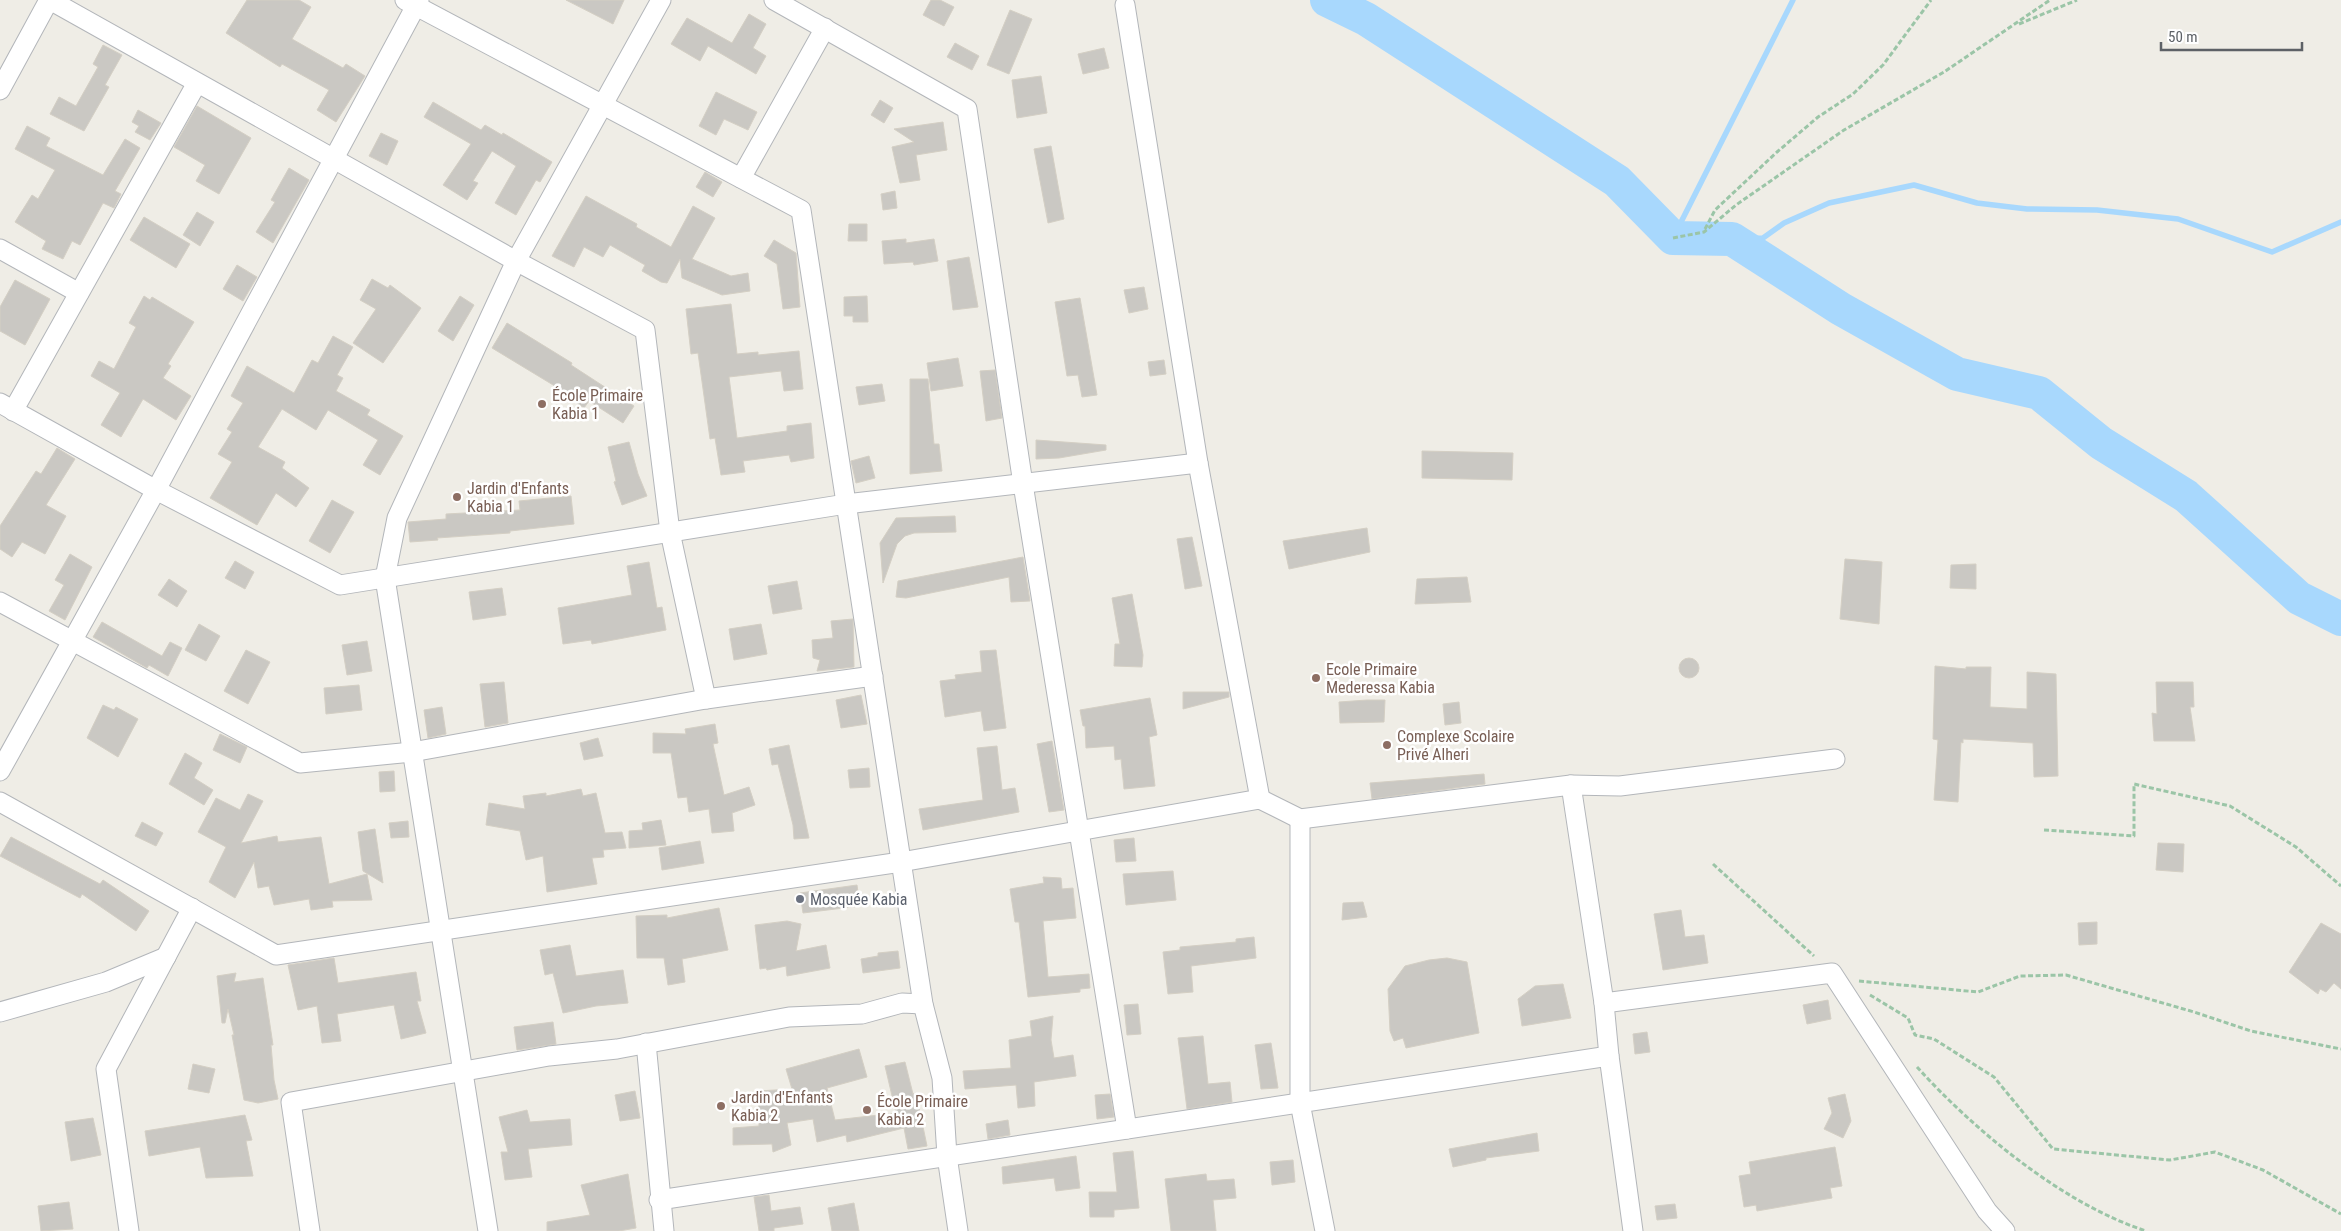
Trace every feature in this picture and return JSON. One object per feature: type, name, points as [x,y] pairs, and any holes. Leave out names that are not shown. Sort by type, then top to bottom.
[{"type":"street","points":[[0,90],[50,0],[516,261],[645,330],[670,532],[706,699]]},
{"type":"street","points":[[488,1231],[385,578],[397,518],[516,261],[661,0]]},
{"type":"street","points":[[774,0],[967,109],[1023,484],[1127,1129]]},
{"type":"street","points":[[0,771],[156,490],[334,160],[413,2],[801,210],[923,1004],[942,1078],[947,1156],[958,1231]]},
{"type":"street","points":[[1125,6],[1198,463],[1260,799]]},
{"type":"street","points":[[741,178],[825,28]]},
{"type":"street","points":[[197,82],[79,293],[7,407],[156,490],[340,585],[846,504],[1198,463]]},
{"type":"street","points":[[0,249],[79,293]]},
{"type":"street","points":[[0,602],[300,762],[412,752],[706,699],[872,676]]},
{"type":"street","points":[[0,802],[276,955],[901,862],[1260,799],[1300,819],[1571,784],[1620,786],[1835,759]]},
{"type":"street","points":[[1571,784],[1604,1003],[1608,1056],[1633,1231]]},
{"type":"street","points":[[1300,819],[1300,1103],[1325,1231]]},
{"type":"street","points":[[129,1231],[106,1069],[192,908]]},
{"type":"street","points":[[0,1012],[106,982],[166,957]]},
{"type":"street","points":[[1604,1003],[1832,973],[1987,1211],[2005,1231]]},
{"type":"street","points":[[310,1231],[291,1102],[549,1056],[617,1049],[789,1017],[862,1014],[902,1003],[923,1004]]},
{"type":"street","points":[[646,1043],[659,1200],[664,1231]]},
{"type":"street","points":[[659,1200],[1608,1056]]},
{"type":"path","points":[[1704,232],[1715,210],[1722,203],[1784,146],[1818,117],[1853,94],[1883,65],[1931,0]]},
{"type":"path","points":[[1673,238],[1704,232],[1736,205],[1844,130],[1944,72],[2050,0]]},
{"type":"path","points":[[2011,27],[2077,0]]},
{"type":"path","points":[[2044,830],[2134,836],[2134,784],[2230,806],[2296,847],[2341,886]]},
{"type":"path","points":[[1713,864],[1832,973],[1850,981],[1978,992],[2020,976],[2066,975],[2194,1012],[2251,1031],[2341,1049]]},
{"type":"path","points":[[1863,991],[1908,1018],[1915,1035],[1934,1039],[1994,1077],[2053,1149],[2170,1160],[2215,1152],[2263,1170],[2341,1214]]},
{"type":"path","points":[[1911,1060],[1950,1104],[2047,1181],[2124,1224],[2146,1231]]},
{"type":"building","points":[[247,0],[299,0],[311,7],[292,39],[343,68],[346,64],[365,76],[336,122],[317,110],[329,90],[282,64],[280,67],[226,33]]},
{"type":"building","points":[[566,0],[624,0],[613,24]]},
{"type":"building","points":[[931,0],[940,0],[954,7],[944,26],[923,15]]},
{"type":"building","points":[[1010,10],[1032,19],[1009,74],[987,65]]},
{"type":"building","points":[[749,14],[766,24],[753,48],[766,56],[756,74],[708,46],[700,61],[671,44],[687,18],[732,43]]},
{"type":"building","points":[[955,43],[979,56],[972,70],[947,57]]},
{"type":"building","points":[[103,45],[122,55],[105,85],[109,87],[84,131],[50,114],[59,97],[76,106],[98,67],[93,64]]},
{"type":"building","points":[[1104,48],[1109,68],[1083,74],[1078,54]]},
{"type":"building","points":[[1041,76],[1047,113],[1017,118],[1012,80]]},
{"type":"building","points":[[716,92],[757,112],[748,130],[724,119],[716,135],[699,126]]},
{"type":"building","points":[[880,100],[893,108],[884,123],[871,115]]},
{"type":"building","points":[[433,102],[481,130],[485,125],[502,135],[503,133],[552,162],[540,182],[536,180],[516,215],[495,203],[516,166],[492,151],[473,181],[478,183],[467,200],[443,185],[471,144],[424,117]]},
{"type":"building","points":[[197,106],[251,138],[219,194],[196,181],[205,165],[174,147]]},
{"type":"building","points":[[138,110],[161,123],[150,140],[135,132],[139,126],[132,122]]},
{"type":"building","points":[[943,122],[947,150],[916,155],[920,180],[900,183],[892,147],[914,142],[894,129]]},
{"type":"building","points":[[27,126],[50,138],[46,146],[103,175],[125,139],[140,148],[115,191],[121,194],[114,208],[103,203],[80,245],[72,241],[63,259],[42,249],[46,241],[15,222],[32,195],[38,199],[55,170],[15,149]]},
{"type":"building","points":[[381,133],[398,141],[387,165],[369,156]]},
{"type":"building","points":[[1051,146],[1064,219],[1048,223],[1034,149]]},
{"type":"building","points":[[289,168],[309,180],[273,243],[256,232],[275,202],[271,200]]},
{"type":"building","points":[[705,172],[722,182],[713,197],[696,187]]},
{"type":"building","points":[[895,191],[897,208],[883,210],[881,194]]},
{"type":"building","points":[[586,196],[637,224],[636,227],[671,247],[693,206],[715,218],[692,259],[731,276],[748,273],[750,291],[722,295],[682,278],[680,259],[667,283],[661,282],[642,271],[645,265],[610,245],[603,257],[584,247],[574,267],[552,256]]},
{"type":"building","points":[[197,212],[214,222],[200,246],[183,235]]},
{"type":"building","points":[[144,217],[190,244],[176,268],[130,240]]},
{"type":"building","points":[[849,224],[867,224],[867,241],[848,241]]},
{"type":"building","points":[[906,239],[906,243],[934,239],[938,261],[914,265],[913,262],[884,264],[882,241]]},
{"type":"building","points":[[774,240],[796,253],[800,307],[783,309],[777,264],[764,256]]},
{"type":"building","points":[[969,257],[978,307],[953,310],[947,261]]},
{"type":"building","points":[[237,265],[257,277],[243,301],[223,289]]},
{"type":"building","points":[[372,279],[388,288],[390,285],[421,308],[383,363],[353,343],[376,309],[360,300]]},
{"type":"building","points":[[15,280],[50,299],[25,345],[0,331],[0,307]]},
{"type":"building","points":[[1144,287],[1148,309],[1129,313],[1124,290]]},
{"type":"building","points":[[144,296],[150,300],[152,297],[194,322],[168,364],[171,366],[163,378],[191,396],[176,420],[143,399],[121,437],[101,425],[120,393],[91,376],[99,361],[114,369],[136,327],[129,323]]},
{"type":"building","points":[[460,296],[474,305],[453,341],[438,331]]},
{"type":"building","points":[[867,296],[868,322],[853,322],[853,316],[844,316],[844,297]]},
{"type":"building","points":[[1080,298],[1097,395],[1082,397],[1078,375],[1067,376],[1055,302]]},
{"type":"building","points":[[731,304],[737,354],[758,352],[758,355],[799,351],[803,389],[784,391],[781,371],[729,377],[737,438],[787,431],[787,426],[811,423],[814,458],[791,462],[789,455],[743,461],[745,472],[721,475],[715,438],[710,439],[698,353],[691,354],[686,309]]},
{"type":"building","points":[[507,323],[572,363],[571,365],[634,406],[623,423],[589,401],[584,408],[562,393],[563,391],[492,348]]},
{"type":"building","points":[[333,336],[353,347],[337,375],[343,378],[336,391],[370,410],[367,415],[403,436],[380,475],[363,465],[378,440],[328,410],[316,430],[282,409],[258,447],[285,462],[282,468],[309,488],[296,507],[276,493],[257,525],[210,498],[232,462],[218,454],[232,432],[227,429],[243,403],[231,396],[247,366],[294,393],[312,360],[318,363]]},
{"type":"building","points":[[958,358],[963,386],[931,391],[927,363]]},
{"type":"building","points":[[1164,360],[1166,374],[1150,376],[1148,362]]},
{"type":"building","points":[[995,370],[1002,418],[986,421],[980,371]]},
{"type":"building","points":[[910,379],[928,379],[934,444],[939,444],[942,471],[910,474]]},
{"type":"building","points":[[882,384],[885,401],[859,405],[856,387]]},
{"type":"building","points":[[1036,440],[1106,445],[1106,450],[1059,458],[1036,459]]},
{"type":"building","points":[[629,442],[638,474],[647,496],[622,505],[614,482],[616,481],[608,447]]},
{"type":"building","points":[[57,448],[75,459],[46,505],[66,516],[45,554],[22,542],[12,557],[0,549],[0,526],[36,471],[41,474]]},
{"type":"building","points":[[1422,451],[1513,453],[1512,480],[1422,478]]},
{"type":"building","points":[[869,456],[875,478],[856,483],[851,461]]},
{"type":"building","points":[[571,496],[574,524],[510,531],[510,533],[437,538],[438,540],[410,542],[408,522],[446,519],[446,514],[520,510],[519,501]]},
{"type":"building","points":[[332,500],[354,512],[330,553],[309,541]]},
{"type":"building","points":[[955,516],[956,532],[914,533],[905,536],[897,544],[883,583],[880,543],[896,518]]},
{"type":"building","points":[[1367,528],[1370,552],[1289,569],[1283,541]]},
{"type":"building","points":[[1192,537],[1202,586],[1185,589],[1177,539]]},
{"type":"building","points":[[70,554],[92,567],[65,620],[49,611],[64,585],[55,580]]},
{"type":"building","points":[[1023,557],[1030,601],[1011,602],[1009,577],[906,598],[896,597],[898,581]]},
{"type":"building","points":[[1845,559],[1882,562],[1879,624],[1840,619]]},
{"type":"building","points":[[235,561],[254,572],[245,589],[225,578]]},
{"type":"building","points":[[649,562],[657,608],[662,607],[666,630],[592,644],[591,640],[563,644],[558,608],[632,595],[627,566]]},
{"type":"building","points":[[1976,564],[1976,589],[1950,588],[1951,565]]},
{"type":"building","points":[[1467,577],[1471,602],[1415,604],[1417,579]]},
{"type":"building","points":[[169,579],[187,591],[177,607],[158,595]]},
{"type":"building","points":[[797,581],[802,609],[773,614],[768,586]]},
{"type":"building","points":[[502,588],[506,615],[473,620],[469,592]]},
{"type":"building","points":[[1132,594],[1143,655],[1142,667],[1114,666],[1115,644],[1120,644],[1112,598]]},
{"type":"building","points":[[853,619],[854,667],[817,671],[820,660],[813,658],[812,640],[833,638],[831,621]]},
{"type":"building","points":[[102,622],[162,656],[170,642],[182,648],[168,676],[149,665],[147,668],[93,637]]},
{"type":"building","points":[[199,624],[220,636],[206,661],[185,650]]},
{"type":"building","points":[[761,624],[767,654],[734,660],[729,629]]},
{"type":"building","points":[[367,641],[372,671],[347,675],[342,645]]},
{"type":"building","points":[[246,650],[270,662],[248,704],[224,691]]},
{"type":"building","points":[[996,650],[1006,728],[984,731],[981,711],[945,717],[940,681],[956,679],[955,675],[982,672],[980,651]]},
{"type":"building","points":[[1689,658],[1696,661],[1699,668],[1696,675],[1689,678],[1682,675],[1679,668],[1682,661]]},
{"type":"building","points":[[1935,666],[1966,669],[1966,667],[1991,667],[1990,707],[2027,709],[2027,672],[2056,674],[2058,776],[2034,777],[2033,743],[1963,739],[1963,743],[1961,742],[1958,802],[1934,800],[1938,740],[1933,739]]},
{"type":"building","points":[[504,682],[508,723],[485,727],[480,684]]},
{"type":"building","points":[[2156,682],[2193,682],[2194,707],[2190,707],[2195,741],[2154,741],[2152,713],[2157,714]]},
{"type":"building","points":[[359,685],[362,710],[326,714],[324,688]]},
{"type":"building","points":[[1183,692],[1229,692],[1229,697],[1183,709]]},
{"type":"building","points":[[861,695],[867,724],[841,728],[836,700]]},
{"type":"building","points":[[1150,698],[1157,735],[1149,737],[1155,786],[1124,789],[1121,759],[1115,760],[1114,746],[1086,748],[1085,726],[1083,726],[1080,710]]},
{"type":"building","points":[[1385,700],[1384,722],[1340,723],[1339,702]]},
{"type":"building","points":[[1459,702],[1461,723],[1445,725],[1443,704]]},
{"type":"building","points":[[103,705],[114,710],[116,707],[138,719],[118,757],[87,738]]},
{"type":"building","points":[[442,707],[446,734],[428,738],[424,710]]},
{"type":"building","points":[[715,724],[718,743],[713,744],[724,795],[749,787],[755,805],[732,813],[734,831],[712,833],[709,809],[689,812],[687,797],[678,798],[671,753],[653,753],[653,733],[686,734],[685,729]]},
{"type":"building","points":[[220,734],[247,747],[240,763],[213,750]]},
{"type":"building","points":[[598,738],[603,756],[584,760],[580,743]]},
{"type":"building","points":[[1052,741],[1064,810],[1049,812],[1037,744]]},
{"type":"building","points":[[789,745],[809,838],[794,839],[793,825],[778,764],[772,765],[769,749]]},
{"type":"building","points":[[997,746],[1002,790],[1015,788],[1019,812],[923,830],[919,809],[983,800],[977,748]]},
{"type":"building","points":[[185,753],[202,763],[194,778],[213,790],[204,805],[169,784]]},
{"type":"building","points":[[869,768],[870,787],[850,788],[848,770]]},
{"type":"building","points":[[394,771],[395,791],[380,792],[379,772]]},
{"type":"building","points":[[1484,774],[1485,784],[1372,799],[1370,783]]},
{"type":"building","points":[[581,789],[583,796],[596,793],[605,833],[622,832],[626,848],[603,850],[604,857],[592,858],[597,884],[547,892],[543,856],[526,860],[520,831],[486,825],[489,803],[525,809],[523,796],[546,793],[546,796]]},
{"type":"building","points":[[248,794],[263,801],[241,843],[277,836],[278,842],[321,837],[329,884],[367,874],[372,900],[332,901],[333,907],[311,910],[309,899],[274,905],[269,886],[258,888],[254,862],[235,898],[209,882],[226,847],[198,832],[216,798],[240,810]]},
{"type":"building","points":[[661,820],[666,845],[629,848],[629,831],[643,830],[642,823]]},
{"type":"building","points":[[408,821],[409,837],[391,838],[389,823]]},
{"type":"building","points":[[142,822],[163,833],[156,846],[135,836]]},
{"type":"building","points":[[375,829],[383,883],[363,871],[358,832]]},
{"type":"building","points":[[11,837],[100,884],[103,880],[149,911],[136,931],[82,894],[80,898],[0,856]]},
{"type":"building","points":[[1134,838],[1136,861],[1116,862],[1114,840]]},
{"type":"building","points":[[700,841],[704,863],[662,870],[659,848]]},
{"type":"building","points":[[2158,843],[2184,844],[2183,872],[2156,870]]},
{"type":"building","points":[[1173,871],[1176,900],[1126,905],[1123,874]]},
{"type":"building","points":[[1043,877],[1061,878],[1062,889],[1073,888],[1076,918],[1043,921],[1048,977],[1089,974],[1090,988],[1080,989],[1080,992],[1028,997],[1019,922],[1015,922],[1010,889],[1044,883]]},
{"type":"building","points":[[857,885],[860,906],[803,913],[800,893]]},
{"type":"building","points":[[1363,902],[1367,917],[1342,920],[1343,903]]},
{"type":"building","points":[[719,908],[728,950],[682,959],[685,982],[668,985],[664,958],[637,958],[636,916],[667,915],[667,918]]},
{"type":"building","points":[[1681,910],[1685,937],[1704,935],[1708,963],[1663,970],[1654,914]]},
{"type":"building","points":[[787,921],[801,924],[796,951],[826,945],[830,968],[787,976],[786,966],[767,970],[766,968],[760,969],[755,925]]},
{"type":"building","points":[[2097,922],[2097,944],[2079,945],[2078,923]]},
{"type":"building","points":[[2321,923],[2341,934],[2341,989],[2334,983],[2326,992],[2320,989],[2318,994],[2289,972]]},
{"type":"building","points":[[1254,937],[1256,958],[1191,966],[1193,992],[1168,994],[1163,952],[1180,950],[1180,947],[1236,942],[1236,939]]},
{"type":"building","points":[[570,945],[576,976],[623,970],[628,1003],[596,1006],[563,1013],[553,973],[545,975],[540,950]]},
{"type":"building","points":[[898,951],[900,968],[863,973],[861,959],[878,956],[878,953]]},
{"type":"building","points":[[334,958],[338,983],[416,972],[421,1001],[417,1001],[426,1033],[401,1039],[394,1005],[337,1014],[341,1041],[322,1043],[317,1006],[298,1010],[288,965]]},
{"type":"building","points":[[1447,958],[1467,962],[1479,1033],[1406,1048],[1403,1038],[1394,1041],[1390,1031],[1388,989],[1405,966]]},
{"type":"building","points":[[236,973],[234,982],[263,978],[273,1045],[271,1045],[274,1080],[278,1099],[258,1103],[244,1100],[228,1009],[225,1023],[222,1023],[217,976]]},
{"type":"building","points":[[1563,984],[1571,1018],[1522,1026],[1518,999],[1535,986]]},
{"type":"building","points":[[1828,1000],[1831,1019],[1807,1024],[1803,1005]]},
{"type":"building","points":[[1138,1004],[1141,1034],[1127,1035],[1124,1005]]},
{"type":"building","points":[[1053,1016],[1051,1040],[1054,1058],[1073,1055],[1076,1076],[1034,1082],[1035,1106],[1018,1108],[1016,1085],[965,1089],[963,1071],[1011,1068],[1009,1040],[1032,1036],[1030,1021]]},
{"type":"building","points":[[553,1022],[556,1044],[517,1050],[514,1027]]},
{"type":"building","points":[[1647,1032],[1650,1052],[1635,1054],[1633,1034]]},
{"type":"building","points":[[1203,1036],[1208,1084],[1230,1082],[1232,1102],[1187,1109],[1178,1038]]},
{"type":"building","points":[[1271,1043],[1278,1088],[1261,1089],[1255,1045]]},
{"type":"building","points":[[859,1049],[867,1077],[827,1088],[835,1120],[896,1113],[885,1066],[905,1062],[913,1094],[916,1093],[927,1146],[908,1149],[904,1128],[847,1142],[846,1135],[817,1142],[813,1119],[787,1123],[791,1145],[773,1152],[772,1144],[733,1145],[733,1128],[759,1126],[758,1091],[792,1089],[786,1069]]},
{"type":"building","points":[[193,1064],[215,1069],[209,1093],[188,1089]]},
{"type":"building","points":[[635,1091],[640,1118],[620,1121],[615,1095]]},
{"type":"building","points":[[1110,1094],[1114,1117],[1097,1119],[1095,1095]]},
{"type":"building","points":[[1845,1094],[1851,1121],[1843,1138],[1824,1129],[1832,1113],[1828,1098]]},
{"type":"building","points":[[527,1110],[530,1122],[570,1119],[572,1145],[528,1149],[532,1177],[505,1180],[501,1152],[508,1152],[499,1117]]},
{"type":"building","points":[[245,1115],[252,1140],[246,1141],[253,1176],[206,1178],[200,1147],[149,1156],[145,1131]]},
{"type":"building","points":[[93,1118],[101,1155],[71,1161],[65,1122]]},
{"type":"building","points":[[1008,1120],[1010,1135],[988,1139],[986,1124]]},
{"type":"building","points":[[1537,1133],[1539,1151],[1486,1158],[1486,1160],[1453,1167],[1449,1149]]},
{"type":"building","points":[[1835,1147],[1842,1186],[1830,1188],[1832,1198],[1757,1211],[1756,1205],[1744,1207],[1739,1176],[1751,1174],[1749,1162]]},
{"type":"building","points":[[1133,1151],[1139,1208],[1114,1210],[1114,1217],[1090,1217],[1089,1192],[1117,1192],[1113,1153]]},
{"type":"building","points":[[1076,1156],[1080,1188],[1056,1191],[1054,1178],[1003,1184],[1002,1167]]},
{"type":"building","points":[[1293,1160],[1295,1182],[1272,1185],[1270,1162]]},
{"type":"building","points":[[628,1174],[636,1228],[619,1231],[547,1231],[547,1222],[590,1215],[581,1185]]},
{"type":"building","points":[[1206,1174],[1207,1181],[1234,1179],[1236,1198],[1213,1200],[1216,1231],[1171,1231],[1165,1179]]},
{"type":"building","points":[[769,1195],[771,1211],[800,1207],[803,1224],[774,1228],[774,1231],[759,1231],[754,1197]]},
{"type":"building","points":[[69,1202],[73,1229],[41,1231],[38,1206]]},
{"type":"building","points":[[854,1203],[859,1231],[832,1231],[828,1208]]},
{"type":"building","points":[[1675,1204],[1677,1218],[1657,1220],[1655,1206]]},
{"type":"waterway","points":[[1327,0],[1366,19],[1617,181],[1673,238],[1732,239],[1841,309],[1957,374],[2039,393],[2101,443],[2186,496],[2299,598],[2341,619]]},
{"type":"waterway","points":[[1673,238],[1793,0]]},
{"type":"waterway","points":[[1732,239],[1763,238],[1784,223],[1829,203],[1914,185],[1977,203],[2027,209],[2097,210],[2178,219],[2272,252],[2341,222]]},
{"type":"place","name":"École Primaire Kabia 1","points":[[542,404]]},
{"type":"place","name":"Jardin d'Enfants Kabia 1","points":[[457,497]]},
{"type":"place","name":"Ecole Primaire Mederessa Kabia","points":[[1316,678]]},
{"type":"place","name":"Complexe Scolaire Privé Alheri","points":[[1387,745]]},
{"type":"place","name":"Mosquée Kabia","points":[[800,899]]},
{"type":"place","name":"Jardin d'Enfants Kabia 2","points":[[721,1106]]},
{"type":"place","name":"École Primaire Kabia 2","points":[[867,1110]]}]
